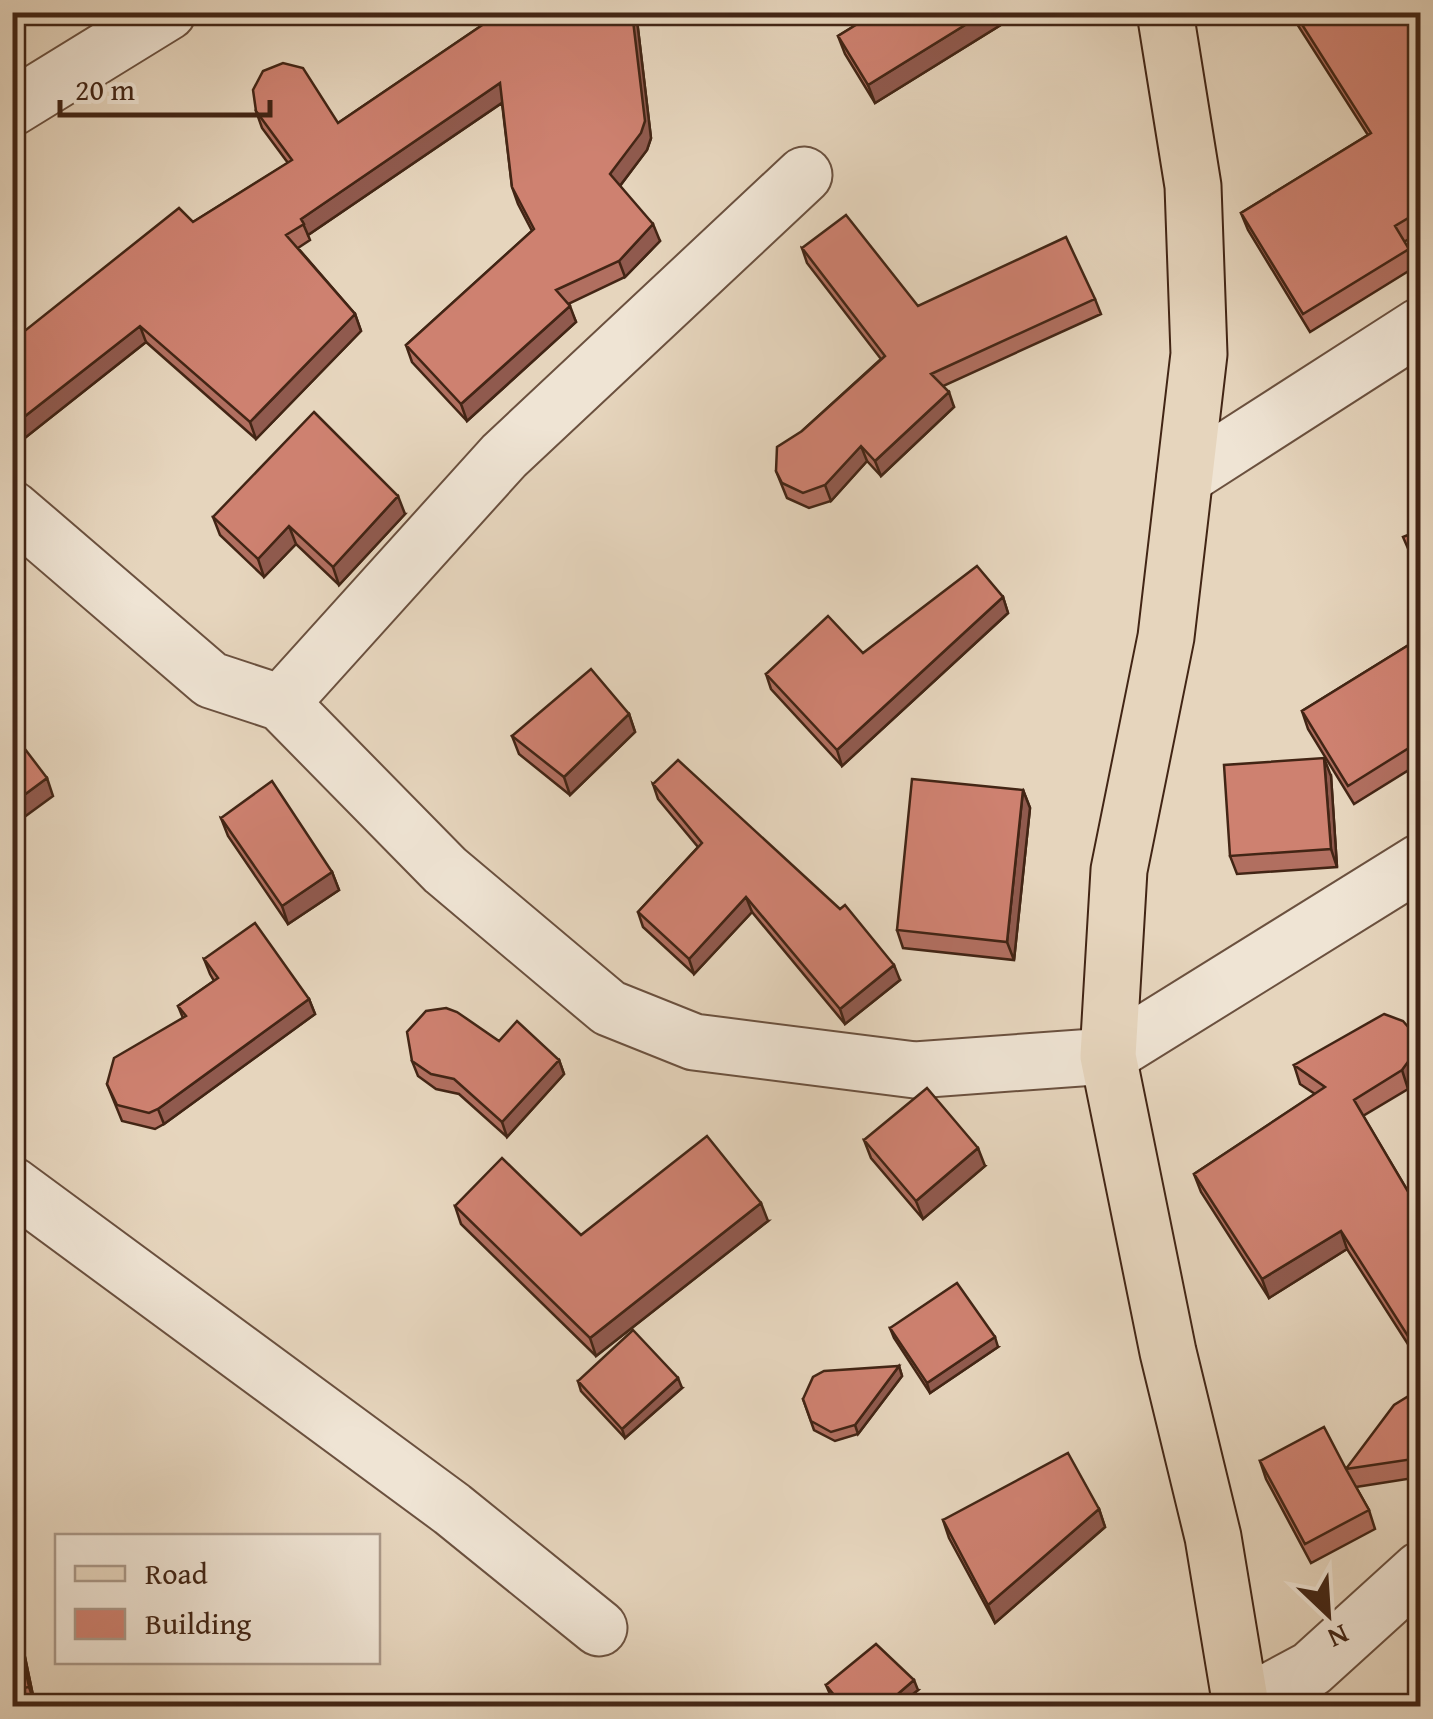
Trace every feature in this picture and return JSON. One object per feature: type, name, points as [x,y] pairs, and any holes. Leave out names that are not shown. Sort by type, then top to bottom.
[{"type":"main road","points":[[1165,12],[1194,186],[1199,354],[1166,637],[1119,870],[1108,1056],[1168,1352],[1213,1538],[1241,1705]]},
{"type":"street","points":[[12,108],[168,12]]},
{"type":"street","points":[[281,703],[504,456],[804,174]]},
{"type":"street","points":[[1185,477],[1420,326]]},
{"type":"street","points":[[12,509],[211,680],[281,703],[446,870],[609,1008],[694,1042],[915,1070],[1108,1056],[1420,862]]},
{"type":"street","points":[[12,1184],[452,1509],[600,1628]]},
{"type":"street","points":[[1241,1705],[1311,1670],[1420,1570]]},
{"type":"building","points":[[632,12],[645,121],[641,133],[610,174],[653,224],[619,261],[556,290],[570,306],[461,404],[406,345],[534,229],[512,187],[500,83],[301,219],[304,224],[286,235],[355,314],[250,422],[140,326],[15,424],[12,421],[12,341],[179,208],[193,222],[292,160],[256,111],[253,90],[263,71],[283,63],[303,68],[338,123],[491,19],[489,15]]},
{"type":"building","points":[[877,12],[986,12],[868,85],[838,36]]},
{"type":"building","points":[[1294,12],[1420,12],[1420,211],[1395,226],[1409,249],[1303,314],[1241,213],[1371,133]]},
{"type":"building","points":[[846,215],[918,306],[1066,237],[1095,299],[931,374],[949,392],[875,461],[861,446],[825,485],[803,493],[782,483],[776,471],[777,447],[802,431],[885,356],[802,248]]},
{"type":"building","points":[[314,412],[398,496],[333,567],[289,526],[258,559],[213,517]]},
{"type":"building","points":[[1420,530],[1420,576],[1403,537]]},
{"type":"building","points":[[977,566],[1003,597],[837,750],[766,674],[828,616],[863,653]]},
{"type":"building","points":[[1420,638],[1420,741],[1348,786],[1302,711]]},
{"type":"building","points":[[591,669],[629,714],[564,777],[512,736]]},
{"type":"building","points":[[12,732],[47,778],[12,804]]},
{"type":"building","points":[[1324,758],[1331,849],[1230,856],[1224,765]]},
{"type":"building","points":[[678,760],[840,909],[845,905],[894,965],[840,1009],[746,897],[689,959],[638,912],[702,843],[653,784]]},
{"type":"building","points":[[912,779],[1023,790],[1007,942],[897,930]]},
{"type":"building","points":[[272,781],[332,872],[282,906],[221,818]]},
{"type":"building","points":[[255,923],[309,999],[158,1109],[149,1113],[117,1105],[107,1084],[114,1058],[186,1016],[178,1006],[218,978],[204,959]]},
{"type":"building","points":[[446,1008],[499,1041],[517,1021],[559,1060],[502,1122],[454,1079],[431,1074],[412,1061],[407,1032],[426,1011]]},
{"type":"building","points":[[1384,1014],[1403,1021],[1409,1028],[1416,1041],[1413,1055],[1402,1070],[1354,1100],[1413,1200],[1420,1196],[1420,1355],[1341,1231],[1262,1279],[1194,1174],[1325,1087],[1294,1065]]},
{"type":"building","points":[[927,1088],[978,1148],[916,1201],[864,1140]]},
{"type":"building","points":[[707,1136],[761,1203],[590,1338],[455,1206],[502,1158],[581,1235]]},
{"type":"building","points":[[957,1283],[995,1337],[927,1383],[890,1328]]},
{"type":"building","points":[[633,1330],[678,1378],[622,1429],[578,1381]]},
{"type":"building","points":[[899,1366],[855,1425],[831,1432],[811,1421],[803,1399],[813,1377],[824,1371]]},
{"type":"building","points":[[1420,1389],[1420,1458],[1346,1469],[1394,1405]]},
{"type":"building","points":[[1324,1427],[1369,1510],[1305,1544],[1260,1461]]},
{"type":"building","points":[[1068,1453],[1099,1509],[988,1605],[943,1520]]},
{"type":"building","points":[[12,1620],[29,1687],[12,1690]]},
{"type":"building","points":[[876,1644],[914,1680],[884,1706],[843,1706],[826,1685]]},
{"type":"building","points":[[371,1699],[395,1701],[402,1706],[362,1706]]}]
